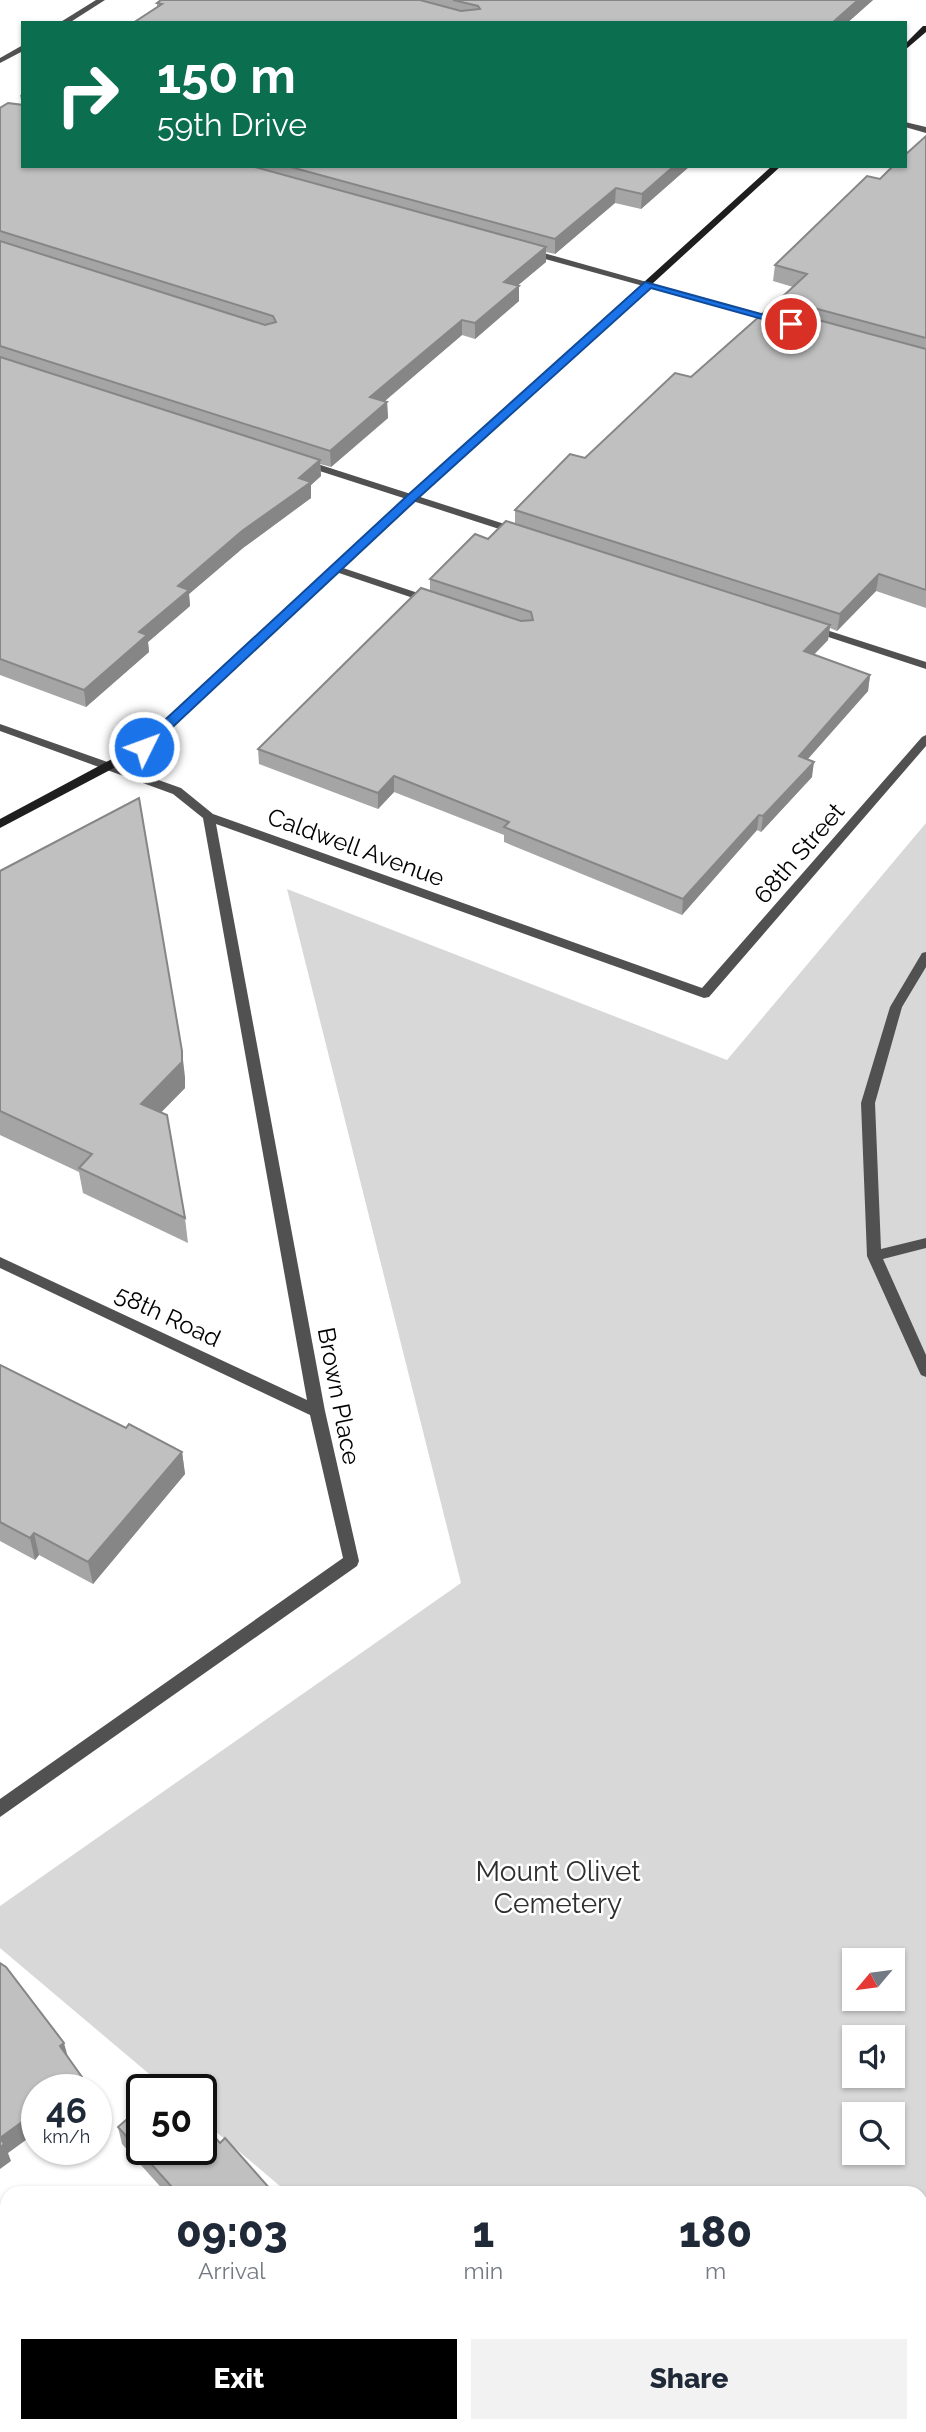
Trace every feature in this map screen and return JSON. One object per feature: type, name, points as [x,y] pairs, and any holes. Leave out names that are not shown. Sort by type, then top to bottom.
[{"type":"main road","points":[[907,46],[926,28]]},
{"type":"main road","points":[[0,824],[144,747],[412,498],[775,168]]},
{"type":"street","points":[[66,21],[101,0]]},
{"type":"street","points":[[0,61],[21,48]]},
{"type":"street","points":[[907,125],[926,130]]},
{"type":"street","points":[[515,248],[791,324]]},
{"type":"street","points":[[295,460],[531,536]]},
{"type":"street","points":[[337,569],[439,603]]},
{"type":"street","points":[[794,622],[926,666]]},
{"type":"street","name":"Caldwell Avenue","points":[[0,727],[177,791],[209,817],[704,994]]},
{"type":"street","name":"68th Street","points":[[704,994],[926,739]]},
{"type":"street","name":"Brown Place","points":[[0,1809],[351,1561],[317,1411],[209,817]]},
{"type":"street","points":[[926,956],[896,1007],[868,1103],[874,1256],[926,1371]]},
{"type":"street","points":[[874,1256],[926,1243]]},
{"type":"street","name":"58th Road","points":[[0,1262],[317,1411]]},
{"type":"green space","name":"Mount Olivet Cemetery","points":[[926,823],[926,2186],[280,2186],[217,2133],[217,2074],[149,2074],[0,1948],[0,1906],[461,1583],[287,889],[727,1060]]},
{"type":"building","points":[[161,0],[420,0],[461,11],[480,9],[478,6],[453,0],[858,0],[834,21],[136,21],[162,4],[157,3]]},
{"type":"building","points":[[8,103],[21,105],[21,168],[258,168],[546,247],[504,282],[519,286],[475,323],[462,320],[370,397],[387,402],[330,451],[0,346],[0,241],[265,325],[276,322],[273,316],[0,231],[0,108]]},
{"type":"building","points":[[926,136],[926,338],[780,299],[807,274],[775,265],[867,176],[880,179],[891,168],[907,168],[907,153]]},
{"type":"building","points":[[294,168],[672,168],[642,194],[616,188],[555,239]]},
{"type":"building","points":[[770,307],[926,349],[926,590],[879,574],[840,614],[515,510],[570,454],[585,458],[675,373],[691,377]]},
{"type":"building","points":[[0,357],[320,460],[299,478],[311,482],[242,531],[178,586],[189,590],[139,632],[147,635],[84,690],[0,659]]},
{"type":"building","points":[[506,521],[830,625],[804,651],[870,675],[799,756],[814,762],[763,816],[759,815],[683,899],[504,827],[509,822],[394,776],[378,793],[258,749],[421,588],[521,621],[533,620],[531,612],[430,579],[475,534],[488,539]]},
{"type":"building","points":[[139,798],[182,1051],[182,1062],[141,1104],[167,1115],[185,1218],[79,1168],[92,1154],[0,1111],[0,871]]},
{"type":"building","points":[[0,1365],[126,1428],[129,1424],[182,1452],[88,1562],[34,1533],[30,1538],[0,1522]]},
{"type":"building","points":[[0,1963],[6,1967],[64,2043],[60,2046],[80,2074],[21,2074],[21,2123],[0,2138]]},
{"type":"building","points":[[126,2120],[126,2136],[118,2127]]},
{"type":"building","points":[[225,2138],[267,2186],[171,2186],[152,2165],[217,2165],[217,2140],[220,2143]]},
{"type":"route","points":[[144,747],[412,498],[649,285],[791,324]]}]
